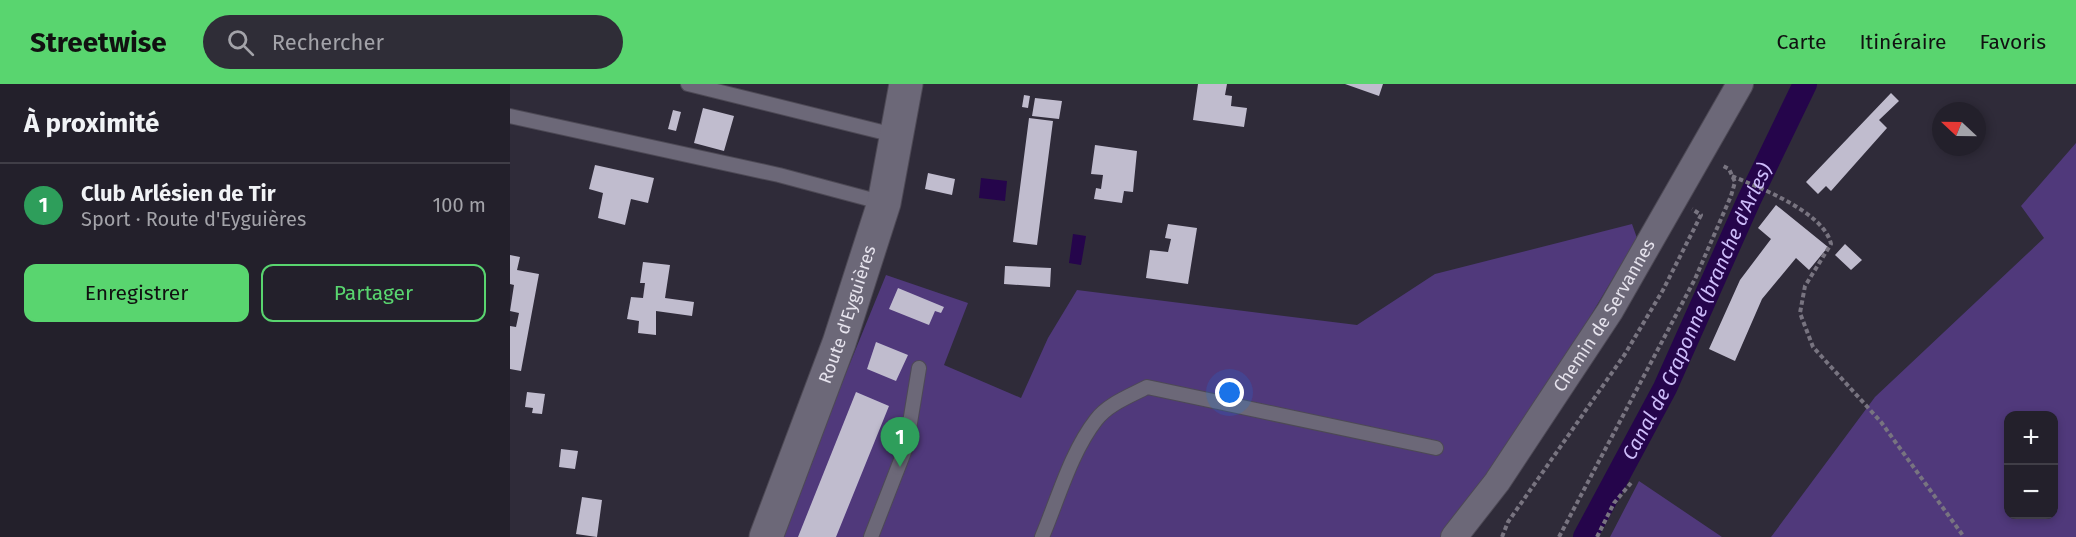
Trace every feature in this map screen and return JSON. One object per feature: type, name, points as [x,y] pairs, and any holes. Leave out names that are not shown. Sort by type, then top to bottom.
[{"type":"main road","name":"Route d'Eyguières","points":[[766,537],[839,343],[884,203],[906,84]]},
{"type":"street","name":"Chemin de Servannes","points":[[1454,537],[1497,482],[1610,311],[1740,84]]},
{"type":"lane","points":[[688,84],[898,136]]},
{"type":"lane","points":[[510,116],[779,175],[884,203]]},
{"type":"lane","points":[[871,537],[906,447],[919,368]]},
{"type":"lane","points":[[1042,537],[1079,450],[1097,419],[1118,402],[1147,387],[1436,448]]},
{"type":"path","points":[[1560,537],[1695,279],[1731,196],[1735,182],[1729,169],[1700,152]]},
{"type":"path","points":[[1733,176],[1786,200],[1829,233],[1831,244],[1805,286],[1800,313],[1813,346],[1881,422],[1964,537]]},
{"type":"path","points":[[1502,537],[1508,522],[1624,354],[1663,290],[1701,215],[1675,197]]},
{"type":"path","points":[[1597,537],[1614,503],[1631,483]]},
{"type":"shaded area","points":[[2076,143],[2076,537],[1771,537],[1875,397],[2044,238],[2021,206]]},
{"type":"shaded area","points":[[981,178],[1007,181],[1005,201],[979,198]]},
{"type":"shaded area","points":[[1632,224],[1637,238],[1557,372],[1443,537],[779,537],[886,275],[968,303],[944,365],[1021,398],[1048,338],[1077,290],[1357,325],[1435,274]]},
{"type":"shaded area","points":[[1073,234],[1086,236],[1081,265],[1069,263]]},
{"type":"shaded area","points":[[1639,481],[1722,537],[1610,537]]},
{"type":"building","points":[[1198,84],[1227,84],[1225,95],[1232,96],[1231,106],[1247,108],[1244,127],[1193,120]]},
{"type":"building","points":[[1345,84],[1383,84],[1379,96]]},
{"type":"building","points":[[1891,93],[1899,101],[1879,120],[1887,128],[1831,191],[1826,186],[1818,194],[1806,182]]},
{"type":"building","points":[[1024,95],[1030,96],[1028,108],[1022,107]]},
{"type":"building","points":[[1035,98],[1062,101],[1059,119],[1032,116]]},
{"type":"building","points":[[703,108],[734,116],[724,151],[694,143]]},
{"type":"building","points":[[673,110],[681,112],[676,131],[668,129]]},
{"type":"building","points":[[1029,118],[1053,121],[1037,245],[1013,242]]},
{"type":"building","points":[[1095,145],[1137,151],[1133,192],[1124,191],[1122,203],[1094,199],[1096,188],[1101,189],[1103,175],[1091,174]]},
{"type":"building","points":[[595,165],[654,178],[648,203],[631,199],[625,225],[598,218],[603,193],[589,189]]},
{"type":"building","points":[[928,173],[955,179],[952,195],[925,189]]},
{"type":"building","points":[[1776,205],[1828,247],[1809,270],[1796,258],[1762,299],[1735,361],[1709,349],[1740,280],[1771,239],[1758,228]]},
{"type":"building","points":[[1168,224],[1197,228],[1188,284],[1146,278],[1150,250],[1168,252],[1171,239],[1165,238]]},
{"type":"building","points":[[1845,244],[1862,260],[1851,270],[1835,255]]},
{"type":"building","points":[[510,255],[520,257],[517,270],[539,274],[521,371],[510,369],[510,326],[516,327],[519,313],[510,311],[514,285],[510,284]]},
{"type":"building","points":[[643,262],[670,265],[665,298],[694,302],[692,316],[656,311],[656,335],[638,333],[639,321],[627,319],[631,297],[643,298],[645,283],[640,283]]},
{"type":"building","points":[[1005,266],[1051,268],[1050,287],[1004,284]]},
{"type":"building","points":[[898,288],[944,307],[941,313],[935,311],[929,325],[889,309]]},
{"type":"building","points":[[876,342],[908,355],[896,381],[867,369]]},
{"type":"building","points":[[527,392],[545,394],[542,414],[532,413],[533,408],[525,407]]},
{"type":"building","points":[[856,392],[889,406],[836,537],[798,537]]},
{"type":"building","points":[[561,449],[578,451],[575,469],[559,467]]},
{"type":"building","points":[[582,497],[602,500],[597,537],[576,534]]},
{"type":"waterway","name":"Canal de Craponne (branche d'Arles)","points":[[1585,537],[1665,388],[1749,200],[1805,84]]},
{"type":"place","name":"Club Arlésien de Tir","points":[[900,467]]}]
